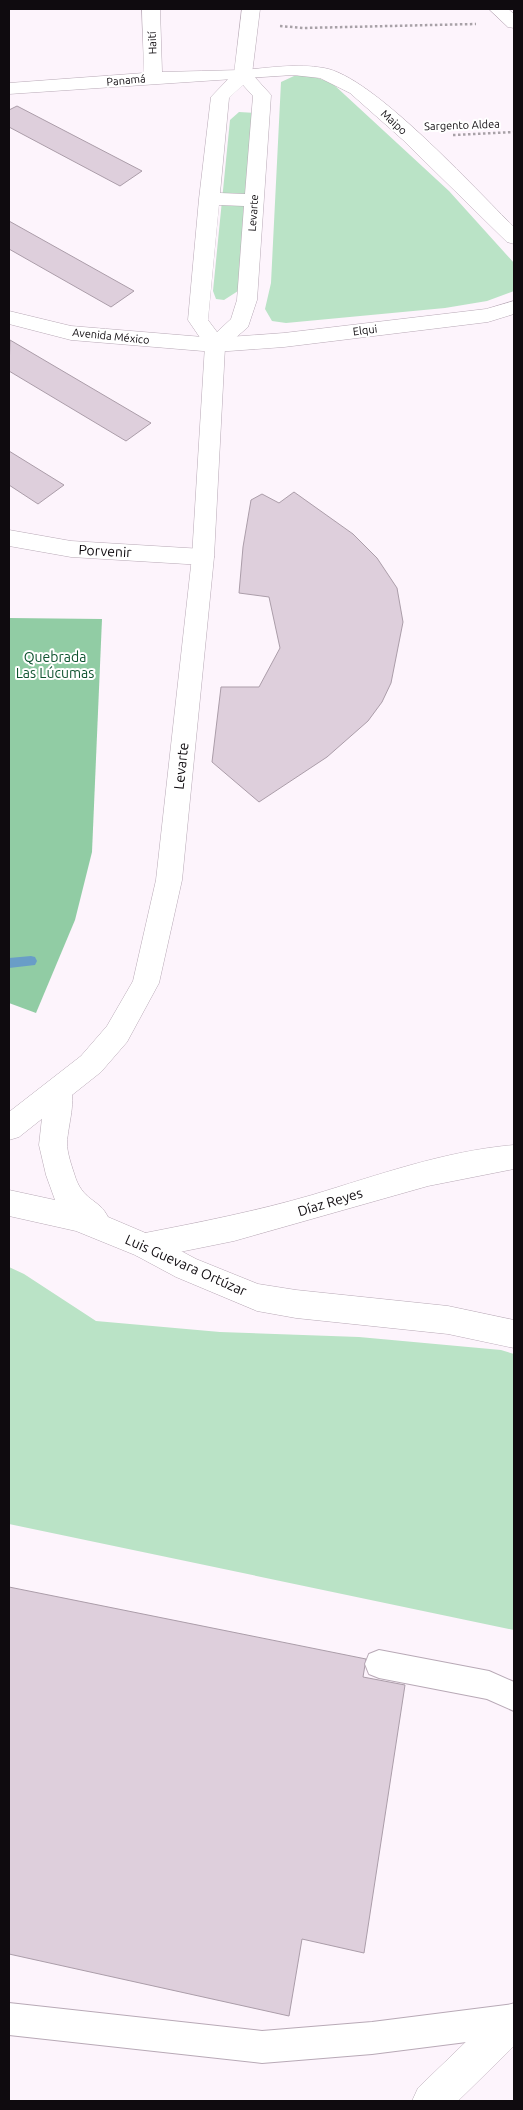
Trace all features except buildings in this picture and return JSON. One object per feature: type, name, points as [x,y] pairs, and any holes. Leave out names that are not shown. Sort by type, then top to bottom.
[{"type":"street","name":"Haití","points":[[151,9],[154,78]]},
{"type":"street","points":[[214,345],[198,320],[220,97],[243,75],[250,15]]},
{"type":"street","name":"Maipo","points":[[243,75],[292,70],[324,73],[357,89],[410,136],[514,238]]},
{"type":"street","name":"Panamá","points":[[9,89],[154,78],[243,75]]},
{"type":"street","name":"Levarte","points":[[9,1128],[59,1091],[91,1064],[117,1034],[146,982],[169,880],[203,557],[214,345],[241,322],[247,300],[262,95],[243,75]]},
{"type":"street","points":[[210,199],[254,200]]},
{"type":"street","name":"Elqui","points":[[214,345],[284,340],[488,315],[514,307]]},
{"type":"street","name":"Avenida México","points":[[9,318],[71,333],[214,345]]},
{"type":"street","name":"Porvenir","points":[[9,538],[71,549],[203,557]]},
{"type":"street","points":[[59,1091],[52,1145],[60,1175],[70,1201],[108,1230]]},
{"type":"street","name":"Díaz Reyes","points":[[145,1246],[260,1222],[433,1171],[484,1160],[514,1157]]},
{"type":"street","name":"Luis Guevara Ortúzar","points":[[9,1203],[77,1218],[145,1246],[186,1268],[257,1297],[296,1304],[448,1320],[514,1334]]},
{"type":"street","points":[[431,2101],[514,2021]]},
{"type":"lane","points":[[380,1664],[489,1685],[514,1697]]},
{"type":"lane","points":[[9,2019],[262,2047],[372,2038],[514,2021]]},
{"type":"path","points":[[250,15],[304,28],[484,24],[508,17]]},
{"type":"path","name":"Sargento Aldea","points":[[410,136],[514,132]]},
{"type":"green space","points":[[294,76],[312,76],[332,83],[449,191],[514,263],[514,291],[487,301],[445,308],[286,323],[272,321],[265,309],[271,283],[281,82]]},
{"type":"green space","points":[[239,112],[256,113],[238,291],[224,300],[216,299],[213,291],[230,120]]},
{"type":"green space","name":"Quebrada Las Lúcumas","points":[[9,618],[102,619],[92,852],[75,920],[36,1013],[9,1003]]},
{"type":"green space","points":[[9,1267],[24,1274],[96,1321],[220,1332],[359,1337],[501,1350],[514,1354],[514,1630],[9,1524]]},
{"type":"waterway","points":[[9,963],[31,961]]}]
